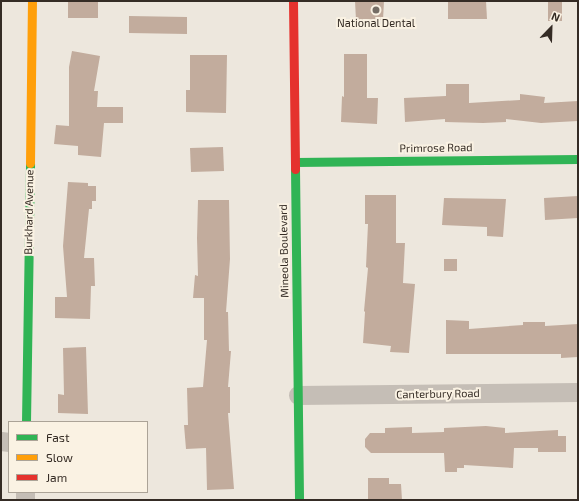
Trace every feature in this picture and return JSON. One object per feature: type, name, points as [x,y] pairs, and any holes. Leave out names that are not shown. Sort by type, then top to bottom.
[{"type":"street","name":"Burkhard Avenue","points":[[26,421],[32,1]]},
{"type":"street","name":"Mineola Boulevard","points":[[293,1],[299,500]]},
{"type":"street","name":"Primrose Road","points":[[295,162],[578,159]]},
{"type":"street","name":"Canterbury Road","points":[[298,395],[578,392]]},
{"type":"building","points":[[68,1],[98,1],[98,18],[68,18]]},
{"type":"building","name":"National Dental","points":[[355,1],[384,1],[383,20],[356,20]]},
{"type":"building","points":[[448,1],[486,1],[487,19],[448,19]]},
{"type":"building","points":[[548,1],[562,1],[562,21],[548,21]]},
{"type":"building","points":[[129,16],[187,17],[187,34],[129,33]]},
{"type":"building","points":[[72,51],[100,56],[94,91],[98,91],[97,107],[123,107],[123,123],[104,123],[101,157],[78,155],[78,146],[54,144],[56,125],[69,126],[69,67]]},
{"type":"building","points":[[344,54],[367,54],[367,98],[378,98],[377,124],[341,122],[342,96],[344,97]]},
{"type":"building","points":[[190,55],[227,55],[226,113],[186,112],[186,90],[190,90]]},
{"type":"building","points":[[446,84],[469,84],[469,103],[520,100],[520,94],[545,97],[544,103],[578,101],[578,121],[541,123],[506,119],[506,122],[483,123],[445,122],[445,119],[405,122],[404,98],[446,96]]},
{"type":"building","points":[[223,147],[224,171],[191,172],[190,148]]},
{"type":"building","points":[[68,182],[88,183],[88,186],[96,186],[96,201],[92,201],[92,209],[89,209],[84,258],[94,258],[95,286],[91,286],[90,319],[55,318],[55,297],[67,297],[63,246]]},
{"type":"building","points":[[365,195],[396,195],[396,243],[405,243],[403,283],[415,284],[409,353],[390,352],[391,346],[363,343],[368,268],[366,267],[368,224],[365,224]]},
{"type":"building","points":[[578,196],[578,218],[545,220],[544,198]]},
{"type":"building","points":[[444,198],[506,199],[503,237],[487,236],[487,227],[442,225]]},
{"type":"building","points":[[198,200],[229,200],[230,259],[226,312],[228,312],[229,351],[231,351],[228,387],[230,387],[230,413],[228,413],[234,489],[207,490],[206,448],[186,449],[184,425],[188,425],[187,388],[203,387],[207,340],[204,340],[204,298],[193,298],[195,275],[198,276]]},
{"type":"building","points":[[444,259],[457,259],[457,271],[444,271]]},
{"type":"building","points":[[446,320],[469,321],[469,329],[523,325],[523,322],[545,322],[545,326],[578,324],[578,357],[561,358],[561,354],[446,354]]},
{"type":"building","points":[[86,347],[88,414],[58,413],[58,394],[64,395],[63,348]]},
{"type":"building","points":[[486,426],[505,428],[505,433],[558,430],[558,436],[566,436],[566,452],[538,452],[538,448],[514,448],[513,468],[464,465],[464,468],[457,468],[457,472],[445,472],[444,453],[371,453],[365,447],[365,439],[370,433],[385,433],[385,428],[412,427],[412,433],[444,432],[444,428]]},
{"type":"building","points":[[368,478],[389,478],[389,484],[401,484],[402,500],[368,500]]},
{"type":"traffic: fast","points":[[295,162],[578,159]]},
{"type":"traffic: fast","points":[[26,421],[30,163]]},
{"type":"traffic: fast","points":[[295,169],[299,500]]},
{"type":"traffic: slow","points":[[30,163],[32,1]]},
{"type":"traffic: jam","points":[[293,1],[295,169]]},
{"type":"place","name":"National Dental","points":[[376,10]]}]
